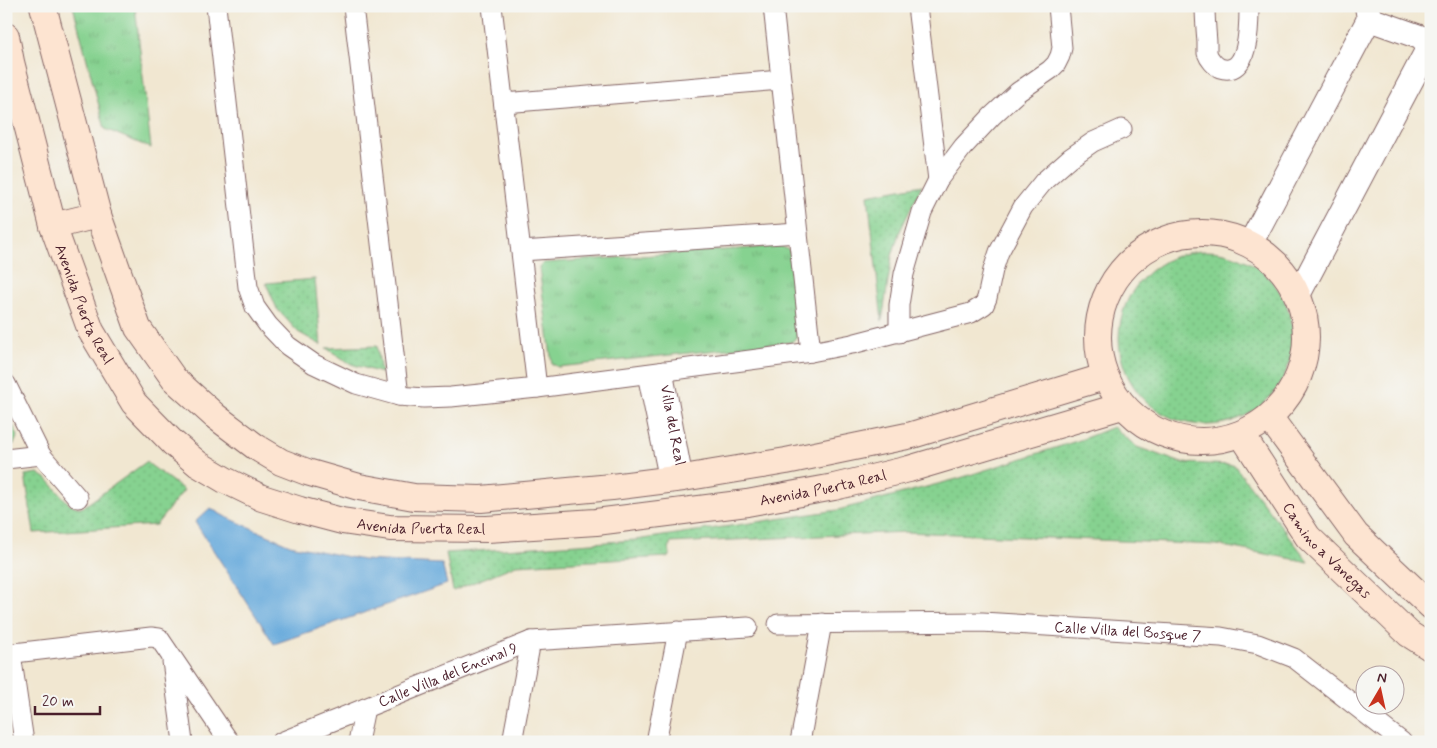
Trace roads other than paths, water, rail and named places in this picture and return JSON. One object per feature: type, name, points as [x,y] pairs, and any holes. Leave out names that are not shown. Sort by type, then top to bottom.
[{"type":"main road","name":"Avenida Puerta Real","points":[[43,6],[98,215],[138,328],[174,378],[214,416],[256,447],[281,462],[307,472],[359,488],[414,497],[481,499],[547,494],[676,479],[786,461],[912,435],[1104,377]]},
{"type":"main road","name":"Avenida Puerta Real","points":[[6,36],[53,226],[90,331],[134,403],[173,443],[198,464],[262,498],[342,521],[390,528],[486,530],[596,522],[746,503],[834,487],[909,469],[1122,406]]},
{"type":"main road","points":[[53,226],[98,215]]},
{"type":"main road","points":[[1215,233],[1250,244],[1278,266],[1298,295],[1307,328],[1304,361],[1292,392],[1270,418],[1242,435],[1210,442],[1177,440],[1147,427],[1122,406],[1104,377],[1096,342],[1098,324],[1101,306],[1118,273],[1145,249],[1178,235],[1215,233]]},
{"type":"main road","name":"Camino a Vanegas","points":[[1270,418],[1356,535],[1431,606]]},
{"type":"main road","name":"Camino a Vanegas","points":[[1242,435],[1308,538],[1409,634],[1431,648]]},
{"type":"street","points":[[216,6],[248,287],[255,307],[268,325],[288,346],[314,364],[356,384],[399,396],[424,398],[451,397],[537,388],[811,352],[899,333],[971,313],[984,305],[988,298],[993,270],[1000,252],[1023,207],[1044,181],[1070,158],[1093,142],[1122,129]]},
{"type":"street","points":[[353,6],[399,396]]},
{"type":"street","points":[[492,6],[537,388]]},
{"type":"street","points":[[773,6],[811,352]]},
{"type":"street","points":[[918,6],[938,180]]},
{"type":"street","points":[[899,333],[899,305],[904,274],[922,212],[938,180],[963,148],[992,116],[1018,92],[1056,64],[1062,48],[1058,6]]},
{"type":"street","points":[[1205,6],[1208,54],[1217,66],[1227,69],[1235,66],[1243,57],[1249,6]]},
{"type":"street","points":[[1250,244],[1368,12],[1428,53],[1298,295]]},
{"type":"street","points":[[504,103],[781,80]]},
{"type":"street","points":[[521,251],[798,233]]},
{"type":"street","name":"Villa del Real","points":[[655,373],[676,479]]},
{"type":"street","points":[[6,384],[41,454],[78,498]]},
{"type":"street","points":[[6,459],[41,454]]},
{"type":"street","name":"Calle Villa del Bosque 7","points":[[778,624],[982,622],[1221,637],[1258,644],[1294,658],[1402,742]]},
{"type":"street","points":[[800,742],[822,624]]},
{"type":"street","name":"Calle Villa del Encinal 9","points":[[281,742],[531,641],[748,627]]},
{"type":"street","points":[[656,742],[678,631]]},
{"type":"street","points":[[24,742],[9,654],[150,637],[159,638],[230,742]]},
{"type":"street","name":"Calle Villa del Encinal 9","points":[[512,742],[531,641]]},
{"type":"street","points":[[171,657],[183,742]]},
{"type":"street","name":"Calle Villa del Encinal 9","points":[[358,742],[365,708]]},
{"type":"water","points":[[210,508],[290,545],[363,560],[442,564],[447,584],[274,644],[195,522]]}]
